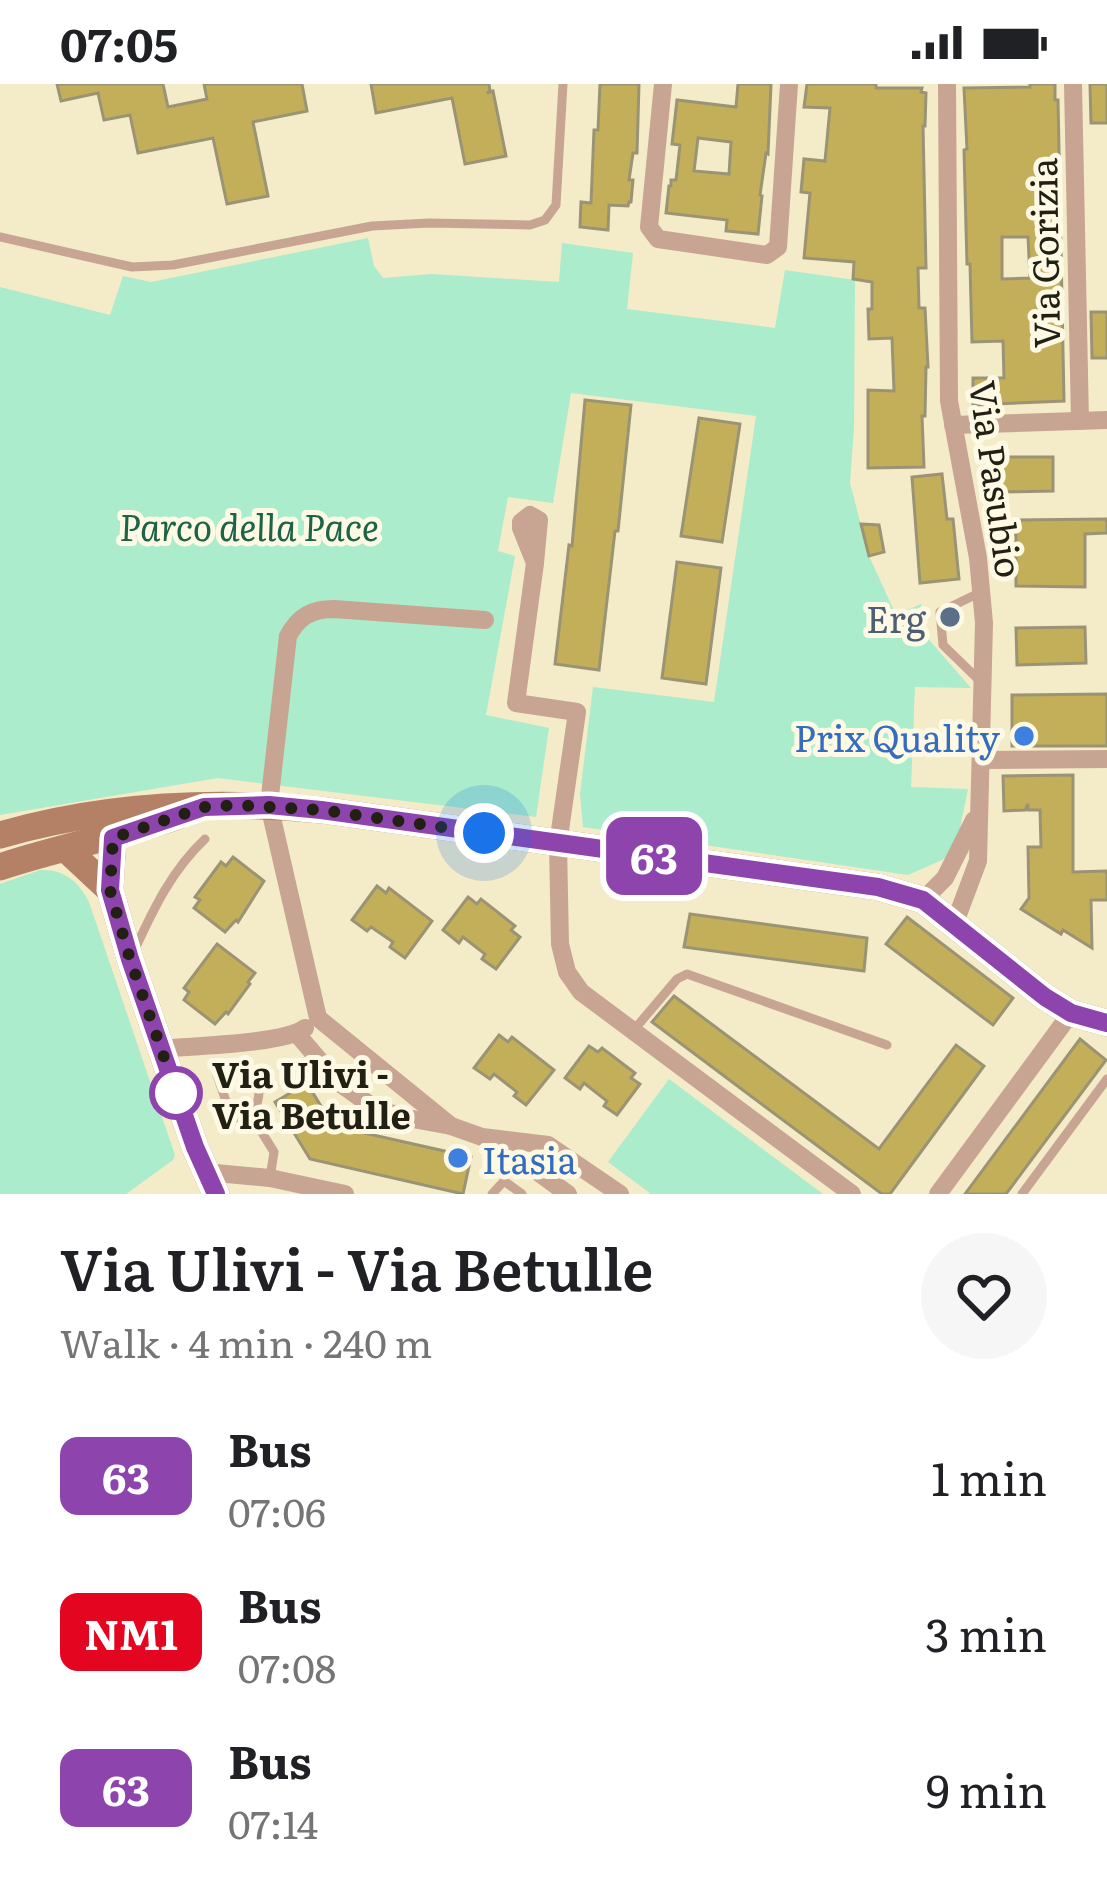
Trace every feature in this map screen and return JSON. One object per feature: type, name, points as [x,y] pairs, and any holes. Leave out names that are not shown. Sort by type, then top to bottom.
[{"type":"street","points":[[663,84],[650,227],[658,239],[766,256],[778,247],[789,84]]},
{"type":"street","name":"Via Pasubio","points":[[947,84],[949,401],[985,623],[978,861],[955,926]]},
{"type":"street","name":"Via Gorizia","points":[[1073,84],[1080,421]]},
{"type":"street","points":[[953,425],[1107,420]]},
{"type":"street","points":[[535,563],[516,703],[577,712],[558,844],[560,944],[568,972],[581,992],[851,1194]]},
{"type":"street","points":[[452,1126],[318,1018],[269,805],[288,636],[307,613],[334,609],[485,620]]},
{"type":"street","points":[[982,760],[1107,759]]},
{"type":"street","points":[[0,836],[127,810],[269,805],[878,887],[923,900],[1045,997],[1071,1013],[1107,1023]]},
{"type":"street","points":[[0,867],[113,838],[204,807]]},
{"type":"street","points":[[923,900],[945,878],[979,810]]},
{"type":"street","points":[[88,817],[113,838]]},
{"type":"street","points":[[66,849],[88,817]]},
{"type":"street","points":[[113,838],[110,890],[210,1183],[270,1178],[336,1193]]},
{"type":"street","points":[[66,849],[110,890]]},
{"type":"street","points":[[938,1194],[1071,1013]]},
{"type":"street","points":[[161,1049],[297,1034],[318,1018]]},
{"type":"street","points":[[297,1034],[338,1082],[373,1107],[482,1137],[568,1194]]},
{"type":"street","points":[[482,1137],[548,1145],[620,1194]]},
{"type":"lane","points":[[0,237],[132,267],[172,265],[372,226],[530,225],[544,220],[556,206],[563,84]]},
{"type":"lane","points":[[981,592],[940,612],[943,645],[985,686]]},
{"type":"lane","points":[[130,959],[167,885],[184,858],[205,839]]},
{"type":"lane","points":[[633,1031],[677,979],[687,974],[886,1045]]},
{"type":"lane","points":[[249,1068],[261,1089],[251,1115],[240,1122],[232,1120],[216,1078],[222,1069],[249,1068]]},
{"type":"lane","points":[[1022,1194],[1107,1079]]},
{"type":"lane","points":[[251,1115],[274,1152],[270,1178]]},
{"type":"lane","points":[[492,1194],[503,1181],[521,1194]]},
{"type":"path","points":[[338,1127],[346,1109]]},
{"type":"green space","name":"Parco della Pace","points":[[368,238],[374,266],[383,278],[432,274],[559,282],[562,243],[633,253],[627,309],[775,328],[785,270],[855,280],[850,483],[869,556],[896,615],[921,604],[924,634],[971,688],[915,687],[911,787],[968,789],[958,838],[944,859],[908,875],[583,827],[580,794],[593,687],[714,702],[756,416],[571,393],[553,503],[508,497],[498,551],[515,556],[486,715],[549,728],[536,817],[218,778],[0,815],[0,287],[110,315],[123,276],[151,282]]},
{"type":"green space","points":[[40,870],[70,878],[89,902],[175,1155],[126,1194],[0,1194],[0,884]]},
{"type":"green space","points":[[669,1079],[823,1194],[651,1194],[608,1162]]},
{"type":"building","points":[[57,84],[163,84],[168,107],[207,99],[204,84],[302,84],[307,111],[253,122],[268,196],[227,204],[213,138],[138,153],[130,115],[104,120],[98,93],[61,101]]},
{"type":"building","points":[[371,84],[489,84],[487,93],[493,91],[506,156],[465,164],[452,98],[376,113]]},
{"type":"building","points":[[600,84],[639,84],[631,202],[609,205],[608,230],[580,227],[581,202],[591,203]]},
{"type":"building","points":[[738,84],[771,84],[758,234],[726,231],[727,220],[666,213],[680,145],[672,144],[677,100],[736,107]],"holes":[[[698,138],[731,142],[729,174],[694,171]]]},
{"type":"building","points":[[807,84],[876,84],[876,88],[922,88],[926,93],[926,268],[918,268],[928,367],[922,416],[924,467],[868,468],[868,390],[894,391],[892,338],[869,339],[872,282],[853,279],[854,262],[804,258],[810,193],[801,192],[804,159],[825,161],[830,108],[804,107]]},
{"type":"building","points":[[1055,84],[1058,100],[1064,401],[973,405],[973,378],[1004,378],[1003,341],[972,342],[964,88]],"holes":[[[1002,237],[1028,237],[1030,278],[1002,279]]]},
{"type":"building","points":[[1090,84],[1107,84],[1107,123],[1091,123]]},
{"type":"building","points":[[1091,312],[1107,312],[1107,358],[1092,358]]},
{"type":"building","points":[[585,400],[631,405],[599,670],[555,664]]},
{"type":"building","points":[[699,418],[740,424],[722,542],[681,536]]},
{"type":"building","points":[[997,457],[1053,457],[1053,491],[997,492]]},
{"type":"building","points":[[942,474],[947,519],[953,519],[959,579],[920,583],[912,477]]},
{"type":"building","points":[[1107,519],[1107,533],[1085,534],[1085,587],[1016,586],[1012,520]]},
{"type":"building","points":[[861,524],[879,525],[884,552],[869,556]]},
{"type":"building","points":[[677,562],[721,568],[706,684],[662,678]]},
{"type":"building","points":[[1085,627],[1086,663],[1017,665],[1016,628]]},
{"type":"building","points":[[1107,694],[1107,746],[1012,746],[1012,695]]},
{"type":"building","points":[[1073,775],[1073,872],[1107,871],[1107,900],[1091,900],[1092,948],[1021,909],[1029,898],[1028,847],[1041,847],[1040,810],[1028,810],[1028,804],[1025,810],[1004,811],[1003,776]]},
{"type":"building","points":[[233,857],[264,881],[238,922],[225,932],[194,908],[200,900],[195,897],[221,862],[226,866]]},
{"type":"building","points":[[377,886],[386,893],[389,888],[432,921],[405,958],[390,947],[393,942],[352,920]]},
{"type":"building","points":[[468,897],[477,904],[481,899],[515,926],[511,930],[520,937],[496,969],[463,937],[459,943],[443,930]]},
{"type":"building","points":[[690,914],[867,938],[864,971],[684,947]]},
{"type":"building","points":[[907,917],[1013,998],[993,1025],[886,944]]},
{"type":"building","points":[[217,944],[255,973],[228,1014],[215,1024],[184,1000],[189,992],[184,988]]},
{"type":"building","points":[[674,996],[879,1149],[956,1045],[984,1066],[890,1194],[882,1194],[652,1022]]},
{"type":"building","points":[[499,1035],[508,1042],[512,1037],[554,1070],[526,1105],[494,1074],[490,1079],[474,1068]]},
{"type":"building","points":[[1080,1039],[1106,1060],[1006,1194],[965,1194]]},
{"type":"building","points":[[589,1046],[598,1052],[602,1048],[635,1073],[631,1078],[640,1084],[617,1115],[584,1083],[580,1089],[565,1078]]},
{"type":"building","points":[[307,1083],[333,1126],[471,1157],[463,1194],[310,1159],[275,1102]]},
{"type":"bus line","name":"63","points":[[216,1194],[177,1095],[110,890],[113,838],[204,807],[269,805],[321,810],[878,887],[923,900],[1045,997],[1071,1013],[1107,1023]]},
{"type":"place","name":"Erg","points":[[950,617]]},
{"type":"place","name":"Prix Quality","points":[[1024,736]]},
{"type":"place","name":"Via Ulivi - Via Betulle","points":[[176,1093]]},
{"type":"place","name":"Itasia","points":[[458,1158]]},
{"type":"route","points":[[176,1093],[110,890],[113,838],[204,807],[237,805],[321,810],[484,833]]}]
